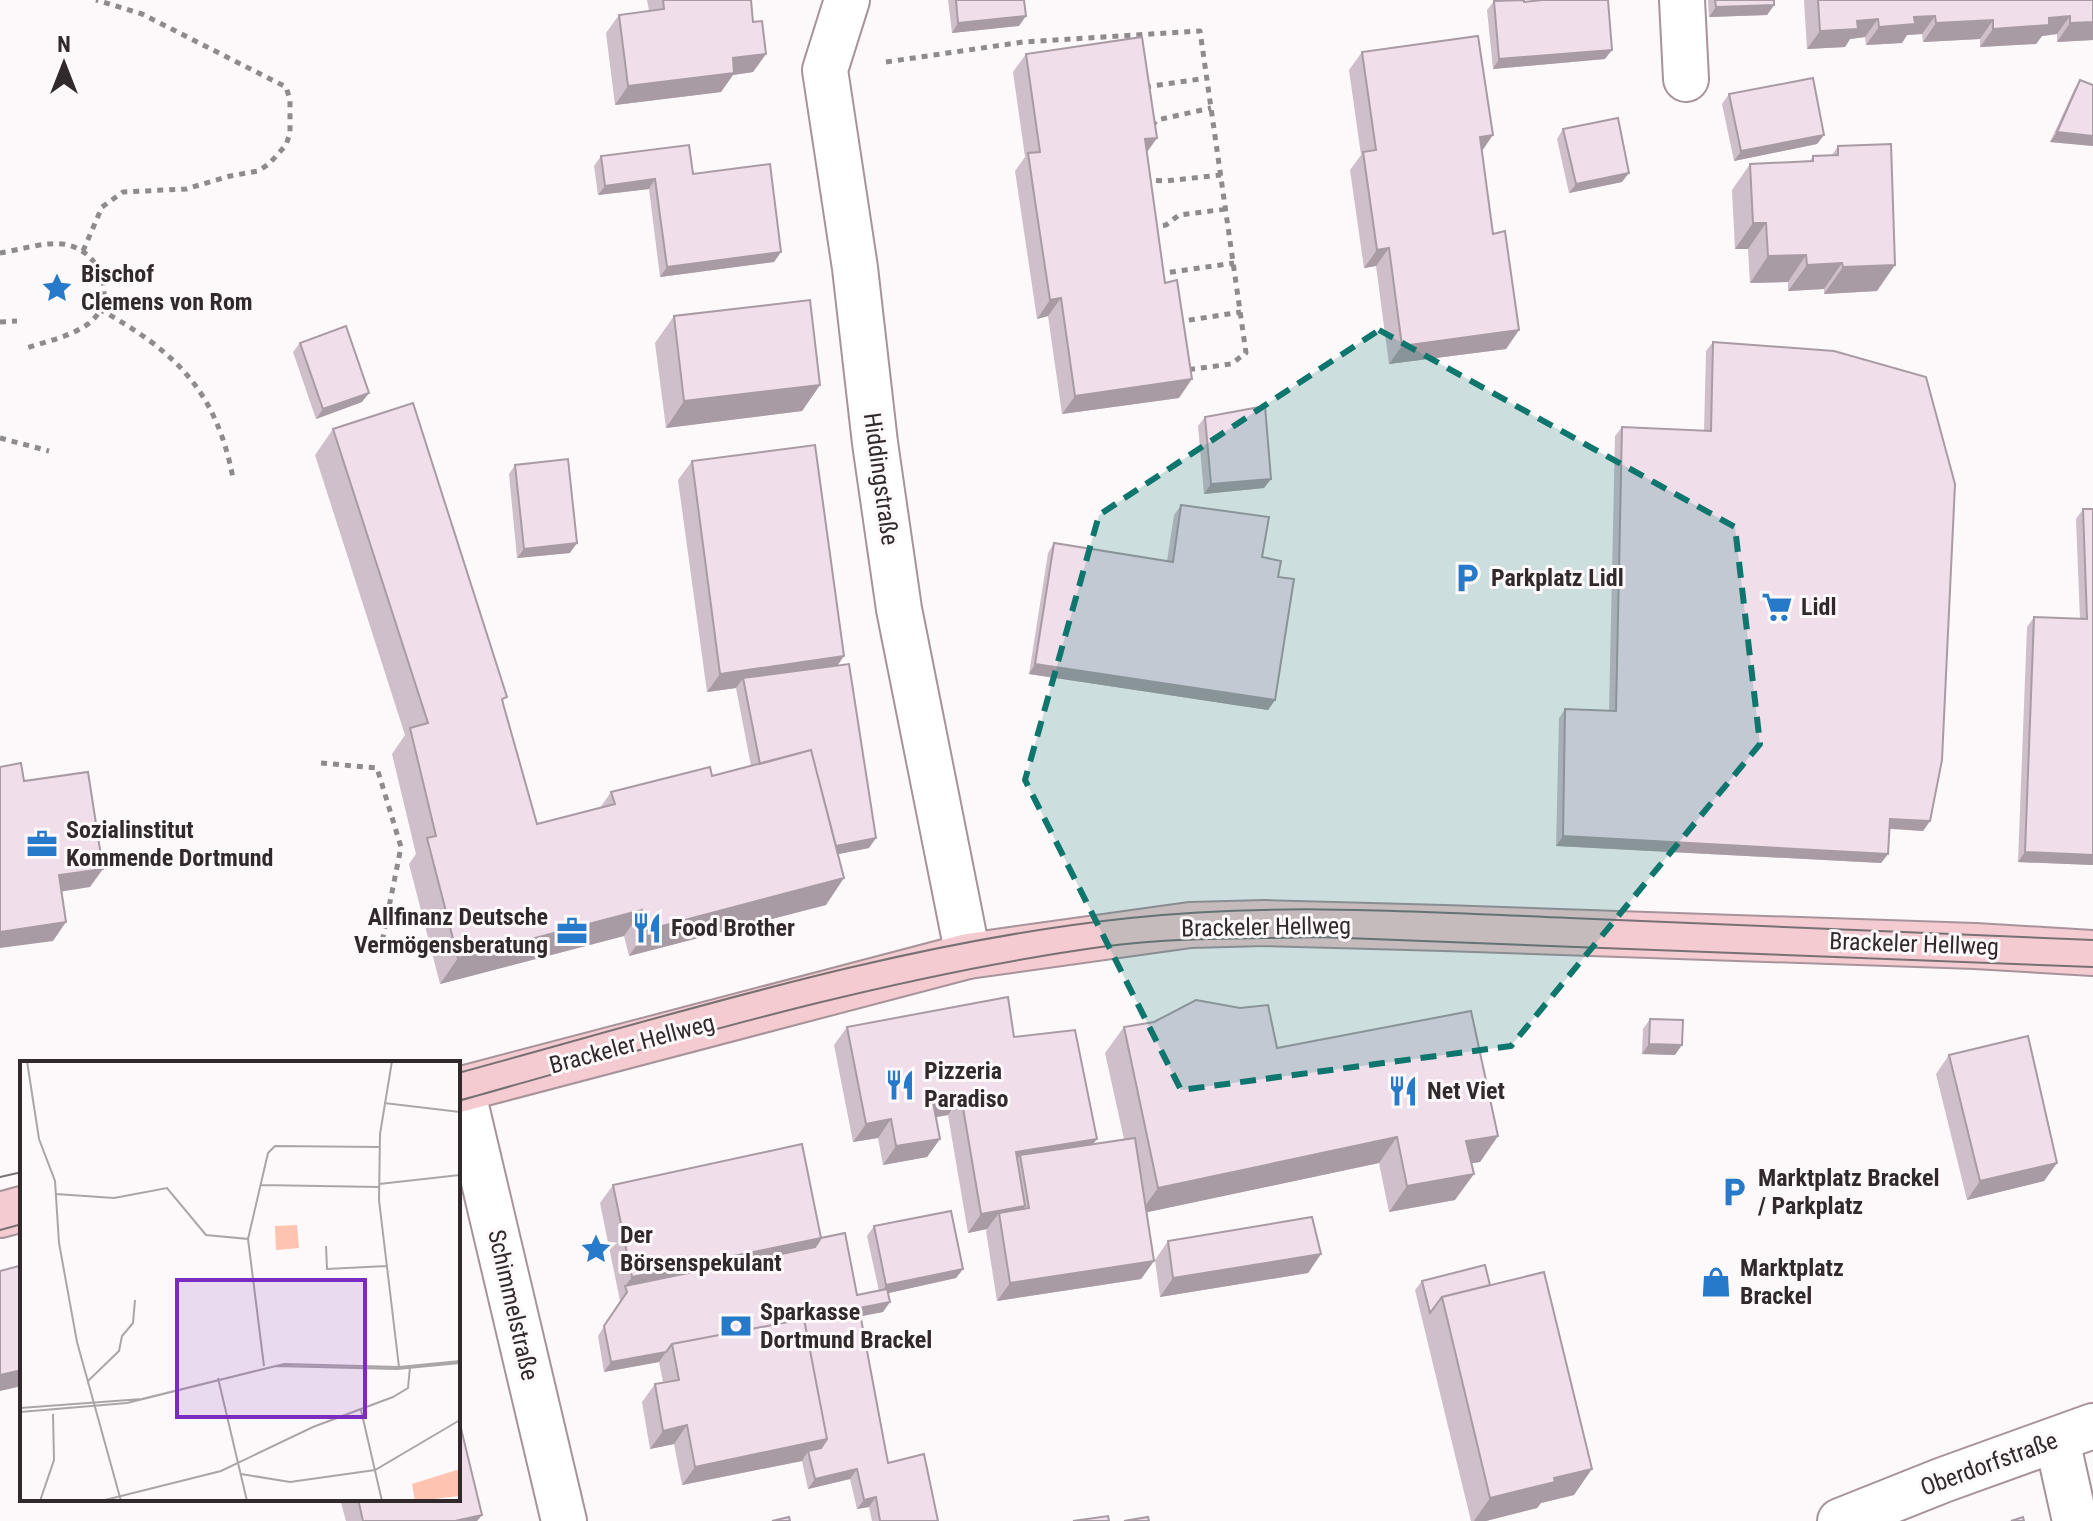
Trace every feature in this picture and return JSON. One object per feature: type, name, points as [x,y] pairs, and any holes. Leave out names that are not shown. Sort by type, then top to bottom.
[{"type":"main road","name":"Brackeler Hellweg","points":[[460,1089],[968,956],[1190,925],[1265,923],[1975,946],[2093,953]]},
{"type":"main road","points":[[0,1215],[20,1210]]},
{"type":"street","name":"Hiddingstraße","points":[[847,0],[825,70],[855,268],[875,443],[899,609],[968,956]]},
{"type":"street","points":[[1682,0],[1686,79]]},
{"type":"street","name":"Schimmelstraße","points":[[460,1089],[564,1521]]},
{"type":"street","points":[[2075,1433],[2075,1521]]},
{"type":"street","name":"Oberdorfstraße","points":[[1840,1521],[2075,1433]]},
{"type":"path","points":[[83,251],[102,207],[123,192],[186,189],[258,171],[280,154],[290,133],[290,92],[286,87],[152,18],[96,0]]},
{"type":"path","points":[[825,70],[1023,42],[1200,31],[1246,353],[1231,364],[1175,372]]},
{"type":"path","points":[[1133,82],[1147,88],[1207,78]]},
{"type":"path","points":[[1141,130],[1150,129],[1157,120],[1211,108]]},
{"type":"path","points":[[1135,181],[1221,175]]},
{"type":"path","points":[[1142,228],[1166,225],[1179,215],[1226,209]]},
{"type":"path","points":[[0,253],[67,244],[83,251],[95,262],[104,285],[104,298],[90,323],[23,349]]},
{"type":"path","points":[[1149,275],[1234,263]]},
{"type":"path","points":[[99,309],[128,325],[198,386],[213,410],[227,449],[233,478]]},
{"type":"path","points":[[1168,323],[1241,312]]},
{"type":"path","points":[[0,322],[17,321]]},
{"type":"path","points":[[0,438],[49,451]]},
{"type":"path","points":[[321,763],[377,768],[401,847],[379,957]]},
{"type":"highlighted area","points":[[1379,330],[1735,527],[1760,744],[1511,1046],[1181,1090],[1025,780],[1099,515]]},
{"type":"building","points":[[663,0],[751,0],[753,22],[762,21],[766,54],[733,58],[734,73],[628,86],[619,15],[664,9]]},
{"type":"building","points":[[956,0],[1024,0],[1026,16],[958,23]]},
{"type":"building","points":[[1608,0],[1612,50],[1499,59],[1494,1]]},
{"type":"building","points":[[1715,0],[1774,0],[1774,5],[1716,7]]},
{"type":"building","points":[[1818,0],[2093,0],[2093,22],[2070,23],[2070,16],[2049,18],[2049,25],[1993,29],[1993,20],[1936,23],[1935,16],[1914,17],[1915,24],[1879,27],[1878,19],[1857,21],[1858,29],[1820,31]]},
{"type":"building","points":[[1478,36],[1493,135],[1480,137],[1493,234],[1505,231],[1519,330],[1402,346],[1389,248],[1377,250],[1363,152],[1376,150],[1362,52]]},
{"type":"building","points":[[1142,37],[1157,138],[1145,139],[1165,283],[1177,280],[1192,379],[1075,396],[1061,298],[1050,300],[1028,153],[1040,152],[1026,54]]},
{"type":"building","points":[[1813,78],[1824,135],[1741,151],[1729,94]]},
{"type":"building","points":[[2080,80],[2093,85],[2093,136],[2057,132]]},
{"type":"building","points":[[1618,118],[1629,173],[1576,184],[1563,129]]},
{"type":"building","points":[[1891,144],[1895,265],[1807,265],[1806,255],[1768,256],[1766,223],[1753,223],[1750,164],[1813,161],[1813,156],[1838,155],[1838,146]]},
{"type":"building","points":[[689,145],[693,174],[770,164],[781,252],[667,267],[655,179],[605,186],[601,156]]},
{"type":"building","points":[[810,300],[820,385],[684,401],[674,316]]},
{"type":"building","points":[[346,326],[369,393],[323,409],[300,343]]},
{"type":"building","name":"Lidl","points":[[1713,342],[1834,351],[1926,377],[1955,484],[1942,760],[1930,821],[1890,819],[1888,854],[1563,836],[1565,709],[1616,711],[1622,427],[1711,431]]},
{"type":"building","points":[[413,403],[507,697],[502,699],[537,824],[615,804],[611,792],[710,767],[712,776],[811,750],[844,878],[647,930],[642,910],[458,958],[427,838],[436,836],[410,728],[428,723],[333,429]]},
{"type":"building","points":[[1265,406],[1271,479],[1211,484],[1205,417]]},
{"type":"building","points":[[815,445],[844,656],[720,674],[692,461]]},
{"type":"building","points":[[568,459],[577,543],[524,549],[515,465]]},
{"type":"building","points":[[1181,505],[1269,517],[1262,557],[1281,561],[1278,577],[1294,579],[1275,700],[1035,664],[1054,543],[1173,562]]},
{"type":"building","points":[[2083,509],[2093,509],[2093,855],[2025,852],[2034,617],[2087,619]]},
{"type":"building","points":[[849,664],[876,838],[836,846],[811,750],[760,764],[743,678]]},
{"type":"building","name":"Sozialinstitut Kommende Dortmund","points":[[21,763],[24,781],[88,772],[103,869],[59,875],[66,922],[0,932],[0,767]]},
{"type":"building","points":[[1008,997],[1014,1037],[1075,1030],[1097,1139],[1016,1152],[1025,1206],[981,1214],[961,1096],[933,1102],[940,1139],[896,1146],[891,1119],[866,1124],[847,1027]]},
{"type":"building","points":[[1196,1000],[1240,1008],[1268,1005],[1277,1048],[1471,1011],[1498,1136],[1466,1141],[1474,1174],[1407,1186],[1397,1137],[1158,1188],[1124,1027],[1154,1022]]},
{"type":"building","points":[[1650,1019],[1683,1020],[1682,1045],[1649,1044]]},
{"type":"building","points":[[2028,1036],[2057,1163],[1980,1181],[1949,1055]]},
{"type":"building","points":[[1135,1138],[1154,1261],[1010,1283],[999,1213],[1029,1208],[1020,1155]]},
{"type":"building","points":[[802,1144],[821,1238],[632,1277],[613,1185]]},
{"type":"building","points":[[951,1211],[963,1269],[886,1285],[874,1226]]},
{"type":"building","points":[[1312,1217],[1321,1254],[1173,1278],[1168,1241]]},
{"type":"building","points":[[845,1233],[857,1295],[887,1289],[890,1302],[859,1308],[888,1463],[924,1454],[938,1521],[880,1521],[876,1497],[864,1500],[857,1469],[815,1479],[808,1451],[821,1448],[827,1439],[804,1319],[672,1344],[666,1352],[611,1362],[604,1326],[627,1292],[625,1286],[815,1247],[821,1238]]},
{"type":"building","points":[[1485,1265],[1490,1285],[1442,1297],[1430,1313],[1422,1281]]},
{"type":"building","points":[[19,1266],[20,1269],[20,1370],[0,1375],[0,1271]]},
{"type":"building","points":[[1544,1272],[1592,1469],[1490,1498],[1442,1297]]},
{"type":"building","points":[[804,1319],[827,1439],[695,1467],[687,1425],[663,1431],[655,1384],[679,1380],[672,1344]]},
{"type":"building","points":[[460,1424],[482,1515],[455,1521],[363,1521],[358,1501],[460,1501]]},
{"type":"building","points":[[1108,1516],[1109,1521],[1073,1521]]},
{"type":"building","points":[[1148,1517],[1149,1521],[1124,1521]]},
{"type":"tram line","points":[[460,1072],[707,1004],[875,962],[1044,929],[1185,913],[1295,909],[1405,911],[2093,940]]},
{"type":"tram line","points":[[460,1100],[862,992],[1025,959],[1134,943],[1320,937],[2093,967]]},
{"type":"tram line","points":[[0,1177],[20,1172]]},
{"type":"tram line","points":[[0,1230],[20,1225]]},
{"type":"place","name":"Bischof Clemens von Rom","points":[[57,288]]},
{"type":"place","name":"Parkplatz Lidl","points":[[1467,578]]},
{"type":"place","name":"Lidl","points":[[1777,607]]},
{"type":"place","name":"Sozialinstitut Kommende Dortmund","points":[[42,844]]},
{"type":"place","name":"Food Brother","points":[[647,928]]},
{"type":"place","name":"Allfinanz Deutsche Vermögensberatung","points":[[572,931]]},
{"type":"place","name":"Pizzeria Paradiso","points":[[900,1085]]},
{"type":"place","name":"Net Viet","points":[[1403,1091]]},
{"type":"place","name":"Marktplatz Brackel / Parkplatz","points":[[1734,1192]]},
{"type":"place","name":"Der Börsenspekulant","points":[[596,1249]]},
{"type":"place","name":"Marktplatz Brackel","points":[[1716,1282]]},
{"type":"place","name":"Sparkasse Dortmund Brackel","points":[[736,1326]]}]
